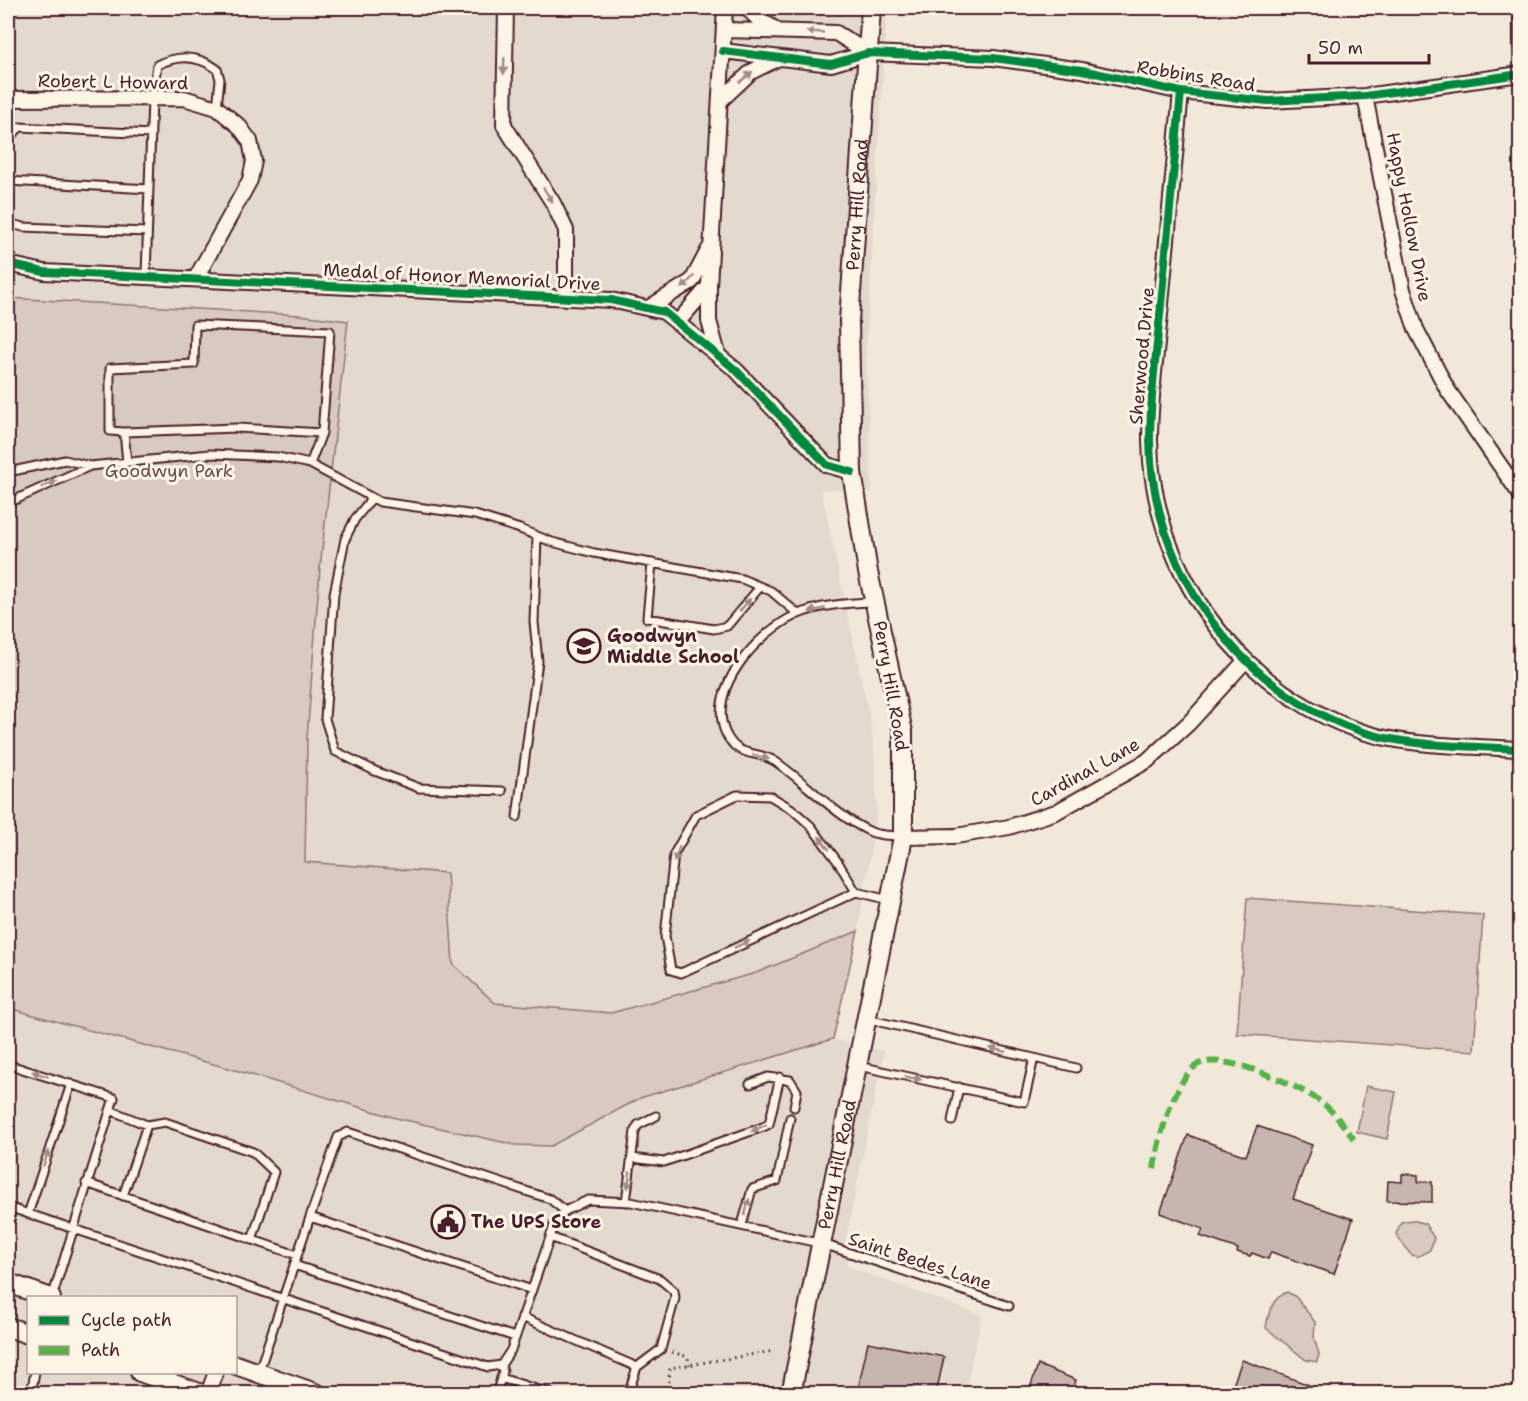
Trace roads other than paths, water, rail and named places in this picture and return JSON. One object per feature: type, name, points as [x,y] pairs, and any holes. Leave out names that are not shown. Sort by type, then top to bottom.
[{"type":"main road","name":"Perry Hill Road","points":[[792,1394],[903,837],[903,732],[863,547],[852,472],[849,321],[871,8]]},
{"type":"main road","points":[[8,1283],[45,1296]]},
{"type":"main road","points":[[8,1327],[27,1334]]},
{"type":"main road","points":[[237,1365],[318,1394]]},
{"type":"main road","points":[[146,1374],[202,1394]]},
{"type":"street","points":[[506,8],[504,125],[553,203],[566,230],[566,298]]},
{"type":"street","name":"Medal of Honor Memorial Drive","points":[[718,354],[709,321],[709,286],[725,8]]},
{"type":"street","points":[[747,8],[757,18],[777,30]]},
{"type":"street","points":[[724,30],[836,33],[868,53]]},
{"type":"street","points":[[723,51],[777,60],[831,64],[868,53]]},
{"type":"street","name":"Robbins Road","points":[[868,53],[993,58],[1041,63],[1181,92],[1268,101],[1365,96],[1521,74]]},
{"type":"street","points":[[720,101],[751,72],[777,60]]},
{"type":"street","name":"Sherwood Drive","points":[[1181,92],[1151,418],[1152,470],[1157,503],[1179,569],[1212,623],[1246,660],[1275,686],[1304,705],[1338,722],[1380,736],[1418,743],[1521,749]]},
{"type":"street","name":"Happy Hollow Drive","points":[[1365,96],[1403,290],[1416,329],[1447,389],[1521,494]]},
{"type":"street","name":"Robert L Howard","points":[[8,99],[184,98],[218,108]]},
{"type":"street","points":[[196,278],[250,180],[254,161],[250,141],[239,126],[218,108]]},
{"type":"street","name":"Medal of Honor Memorial Drive","points":[[650,307],[692,281],[711,244]]},
{"type":"street","name":"Medal of Honor Memorial Drive","points":[[8,264],[44,272],[611,300],[650,307],[664,312],[718,354],[827,465],[852,472]]},
{"type":"street","points":[[677,323],[709,286]]},
{"type":"street","name":"Cardinal Lane","points":[[903,837],[956,836],[1009,827],[1056,812],[1147,761],[1189,723],[1246,660]]},
{"type":"street","points":[[208,1394],[215,1374]]},
{"type":"lane","points":[[146,276],[152,98],[157,65],[169,59],[189,57],[208,62],[217,69],[220,79],[218,108]]},
{"type":"lane","points":[[8,139],[20,127],[151,134]]},
{"type":"lane","points":[[8,181],[149,189]]},
{"type":"lane","points":[[8,223],[24,227],[147,232]]},
{"type":"lane","points":[[310,464],[322,434],[330,332],[195,325],[194,364],[110,368],[110,431],[237,428],[322,434]]},
{"type":"lane","points":[[124,432],[127,462]]},
{"type":"lane","points":[[8,503],[90,466],[210,454],[278,457],[310,464],[380,502],[475,515],[594,553],[742,579],[771,591],[798,614]]},
{"type":"lane","points":[[8,472],[66,460],[90,466]]},
{"type":"lane","points":[[372,498],[355,519],[345,539],[334,594],[325,719],[335,751],[375,771],[420,788],[502,791]]},
{"type":"lane","points":[[518,817],[538,661],[534,622],[537,536]]},
{"type":"lane","points":[[652,563],[647,618],[714,629],[727,626],[760,587]]},
{"type":"lane","points":[[875,601],[840,604],[798,614],[781,624],[760,641],[732,672],[721,710],[726,734],[739,751],[773,760],[826,804],[873,833],[903,837]]},
{"type":"lane","points":[[856,892],[818,835],[792,809],[770,796],[737,795],[696,815],[674,854],[665,936],[671,970],[681,973],[856,892],[890,900]]},
{"type":"lane","points":[[865,1019],[1076,1068]]},
{"type":"lane","points":[[856,1066],[1024,1102],[1034,1058]]},
{"type":"lane","points":[[8,1067],[16,1067],[114,1098],[52,1296]]},
{"type":"lane","points":[[750,1084],[768,1077],[780,1077],[795,1084],[794,1107]]},
{"type":"lane","points":[[632,1158],[664,1162],[769,1124],[780,1077]]},
{"type":"lane","points":[[28,1214],[71,1084]]},
{"type":"lane","points":[[952,1120],[959,1088]]},
{"type":"lane","points":[[110,1110],[147,1125],[165,1122],[253,1152],[274,1172],[252,1240]]},
{"type":"lane","points":[[626,1202],[638,1125],[656,1116]]},
{"type":"lane","points":[[742,1226],[752,1189],[777,1181],[790,1118]]},
{"type":"lane","points":[[123,1196],[147,1125]]},
{"type":"lane","points":[[258,1373],[338,1137],[348,1132],[550,1200],[565,1211],[556,1220],[515,1337],[501,1365],[501,1378],[496,1394]]},
{"type":"lane","points":[[86,1183],[297,1256]]},
{"type":"lane","name":"Saint Bedes Lane","points":[[565,1211],[588,1200],[626,1202],[742,1226],[823,1244],[1009,1306]]},
{"type":"lane","points":[[8,1207],[488,1367],[501,1365]]},
{"type":"lane","points":[[310,1217],[532,1290]]},
{"type":"lane","points":[[550,1237],[660,1279],[674,1291],[675,1298],[661,1348],[636,1367],[628,1394]]},
{"type":"lane","points":[[294,1265],[515,1337]]},
{"type":"lane","points":[[522,1317],[636,1367]]},
{"type":"lane","points":[[31,1394],[35,1374]]},
{"type":"lane","points":[[501,1378],[552,1394]]},
{"type":"waterway","points":[[1514,8],[1515,54]]},
{"type":"place","name":"Goodwyn Middle School","points":[[584,646]]},
{"type":"place","name":"The UPS Store","points":[[448,1222]]},
{"type":"park label","name":"Goodwyn Park","points":[[169,471]]}]
